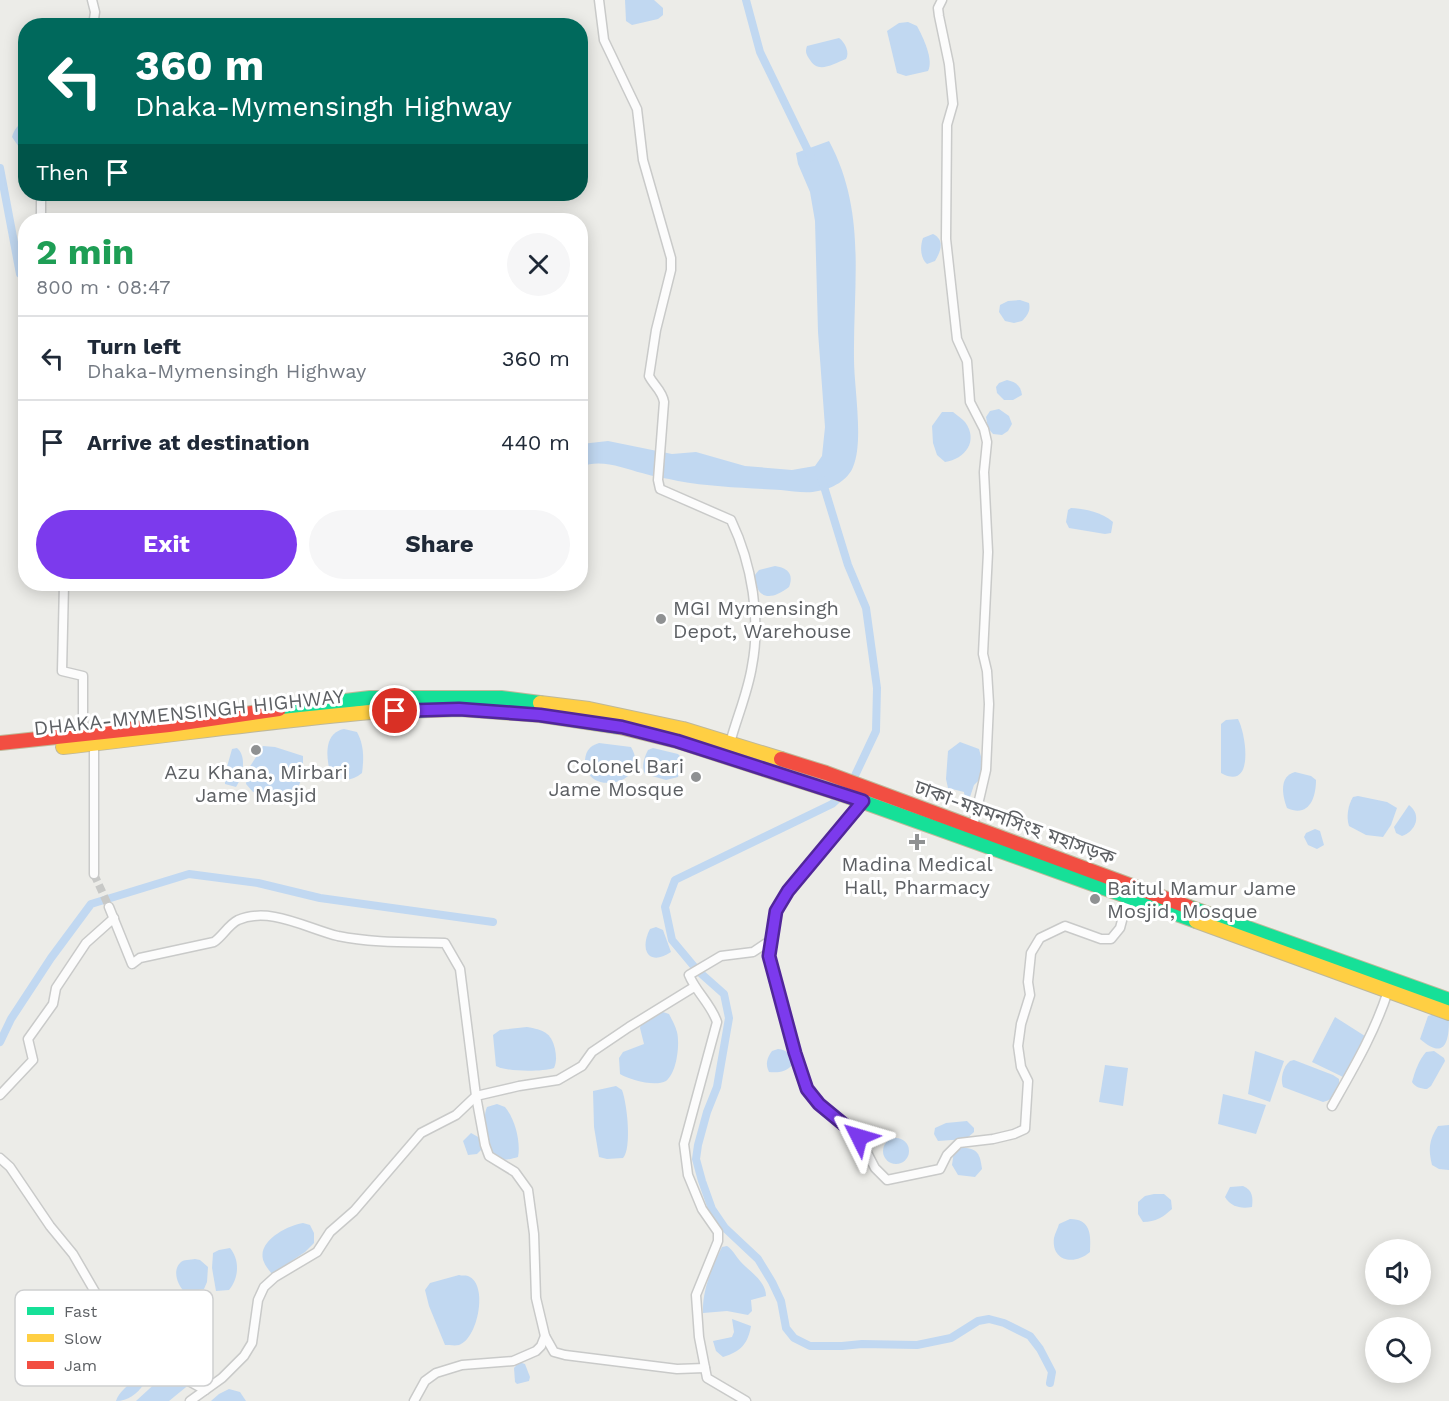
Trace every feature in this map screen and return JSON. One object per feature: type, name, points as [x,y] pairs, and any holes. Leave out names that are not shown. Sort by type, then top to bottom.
[{"type":"highway","name":"DHAKA-MYMENSINGH HIGHWAY","points":[[0,752],[370,698],[433,696],[501,698],[589,709],[683,729],[826,773],[873,790]]},
{"type":"highway","name":"DHAKA-MYMENSINGH HIGHWAY","points":[[0,743],[89,740],[373,711],[459,709],[540,715],[622,727],[677,741],[863,801],[1449,1013]]},
{"type":"highway","name":"ঢাকা-ময়মনসিংহ মহাসড়ক","points":[[873,790],[1449,1000]]},
{"type":"street","points":[[92,0],[94,18]]},
{"type":"street","points":[[599,0],[604,40],[637,109],[643,160],[671,258],[671,270],[656,330],[649,376],[662,391],[664,402],[658,480],[660,489],[731,520],[741,542],[751,591],[755,642],[752,667],[730,743]]},
{"type":"street","points":[[942,0],[938,8],[949,64],[953,104],[947,125],[946,239],[957,339],[967,361],[970,402],[984,429],[987,442],[984,472],[988,552],[983,654],[987,671],[989,704],[986,770],[973,826]]},
{"type":"street","points":[[64,591],[62,671],[83,676],[89,740],[94,874]]},
{"type":"street","points":[[863,801],[788,891],[776,911],[769,956],[807,1089],[819,1104],[859,1137],[874,1168],[887,1180],[940,1169],[946,1155],[958,1143],[993,1140],[1025,1129],[1028,1082],[1021,1067],[1018,1046],[1021,1024],[1030,995],[1028,982],[1031,952],[1040,938],[1065,926],[1101,939],[1111,939],[1120,928],[1128,898]]},
{"type":"street","points":[[109,906],[132,964],[140,958],[214,942],[238,920],[254,917],[287,919],[337,935],[369,940],[445,943],[460,969],[476,1096],[485,1145],[489,1156],[515,1172],[528,1190],[535,1242],[536,1298],[550,1348],[565,1355],[677,1369],[705,1368]]},
{"type":"street","points":[[0,1095],[33,1060],[28,1039],[53,1004],[56,988],[86,943],[114,918]]},
{"type":"street","points":[[746,1401],[707,1377],[699,1336],[696,1295],[715,1247],[718,1232],[702,1209],[688,1176],[684,1144],[717,1022],[707,1003],[694,987],[689,975],[721,956],[753,952],[771,940]]},
{"type":"street","points":[[213,1384],[244,1356],[252,1343],[258,1300],[264,1287],[275,1277],[317,1252],[330,1232],[354,1211],[421,1133],[456,1115],[476,1096],[558,1080],[582,1066],[592,1052],[694,987]]},
{"type":"street","points":[[1332,1106],[1376,1023],[1388,990]]},
{"type":"street","points":[[0,1158],[10,1167],[50,1226],[73,1254],[94,1290]]},
{"type":"street","points":[[414,1401],[425,1381],[436,1373],[462,1365],[513,1361],[536,1351],[545,1336]]},
{"type":"street","points":[[198,1386],[205,1390]]},
{"type":"street","points":[[190,1401],[211,1386]]},
{"type":"water","points":[[625,0],[654,0],[663,8],[663,15],[658,19],[632,25],[626,21]]},
{"type":"water","points":[[908,22],[917,26],[930,61],[928,71],[906,76],[897,73],[887,31],[899,23]]},
{"type":"water","points":[[839,38],[846,48],[846,59],[826,67],[813,64],[807,55],[807,46]]},
{"type":"water","points":[[18,126],[18,146],[12,137]]},
{"type":"water","points":[[829,141],[849,194],[855,248],[854,359],[858,414],[858,443],[851,472],[839,483],[829,488],[805,492],[691,483],[604,464],[588,464],[588,443],[608,441],[672,454],[696,452],[745,466],[792,470],[815,466],[822,456],[825,427],[818,332],[815,221],[810,192],[798,164],[796,153]]},
{"type":"water","points":[[933,234],[939,239],[940,250],[935,261],[927,264],[922,255],[922,241],[923,238]]},
{"type":"water","points":[[1020,300],[1029,303],[1027,315],[1022,321],[1014,323],[1005,321],[999,312],[1000,305],[1008,301]]},
{"type":"water","points":[[1007,380],[1018,385],[1022,395],[1013,400],[1004,400],[997,393],[996,387],[999,383]]},
{"type":"water","points":[[999,409],[1009,416],[1012,424],[1002,435],[993,434],[988,428],[986,417],[990,411]]},
{"type":"water","points":[[942,412],[953,412],[965,422],[971,436],[964,453],[945,462],[937,455],[933,443],[932,426]]},
{"type":"water","points":[[1083,509],[1104,516],[1113,522],[1111,533],[1069,528],[1066,522],[1068,510]]},
{"type":"water","points":[[775,566],[789,572],[791,579],[789,587],[777,594],[766,596],[758,590],[754,576],[759,570]]},
{"type":"water","points":[[1238,719],[1244,736],[1245,759],[1239,775],[1232,777],[1221,773],[1221,724],[1226,720]]},
{"type":"water","points":[[344,729],[357,732],[363,752],[362,773],[347,780],[331,775],[327,754],[332,736]]},
{"type":"water","points":[[960,742],[979,749],[983,764],[981,778],[974,785],[968,803],[965,802],[964,792],[948,788],[946,779],[948,751]]},
{"type":"water","points":[[599,743],[631,747],[635,760],[633,770],[626,778],[605,783],[595,780],[588,772],[585,760],[587,751]]},
{"type":"water","points":[[263,746],[275,747],[303,756],[303,775],[296,793],[253,792],[246,784],[249,768]]},
{"type":"water","points":[[237,748],[242,756],[243,767],[236,787],[225,784],[225,774],[232,749]]},
{"type":"water","points":[[653,748],[678,754],[682,758],[678,777],[666,780],[645,774],[644,759],[648,750]]},
{"type":"water","points":[[1295,772],[1311,776],[1316,780],[1312,800],[1305,809],[1300,811],[1287,808],[1283,792],[1286,777]]},
{"type":"water","points":[[1353,797],[1387,802],[1397,808],[1391,825],[1383,837],[1366,835],[1349,826],[1350,804]]},
{"type":"water","points":[[1409,805],[1415,813],[1416,822],[1407,834],[1402,836],[1396,833],[1394,827]]},
{"type":"water","points":[[1315,829],[1320,831],[1324,845],[1317,849],[1308,845],[1304,837],[1306,833]]},
{"type":"water","points":[[656,927],[663,930],[671,952],[657,958],[648,954],[646,949],[650,929]]},
{"type":"water","points":[[663,1012],[669,1014],[678,1037],[677,1058],[670,1077],[661,1083],[649,1083],[620,1074],[619,1058],[623,1052],[644,1044],[641,1024]]},
{"type":"water","points":[[1435,1014],[1449,1020],[1446,1042],[1439,1048],[1434,1048],[1420,1039],[1428,1016]]},
{"type":"water","points":[[1335,1017],[1368,1038],[1346,1076],[1343,1077],[1312,1062]]},
{"type":"water","points":[[527,1027],[549,1035],[555,1049],[554,1068],[525,1071],[496,1066],[493,1035],[500,1030]]},
{"type":"water","points":[[778,1049],[788,1054],[792,1065],[782,1072],[769,1072],[768,1059],[772,1051]]},
{"type":"water","points":[[1255,1051],[1284,1061],[1270,1102],[1248,1094]]},
{"type":"water","points":[[1434,1051],[1445,1061],[1431,1086],[1427,1089],[1418,1087],[1412,1082],[1421,1059],[1426,1052]]},
{"type":"water","points":[[1294,1060],[1339,1079],[1338,1091],[1334,1097],[1323,1102],[1283,1087],[1284,1069],[1290,1061]]},
{"type":"water","points":[[1105,1065],[1128,1068],[1123,1106],[1099,1102]]},
{"type":"water","points":[[616,1086],[622,1090],[626,1105],[627,1145],[623,1158],[607,1159],[599,1157],[594,1127],[593,1091]]},
{"type":"water","points":[[1223,1094],[1266,1105],[1256,1134],[1218,1124]]},
{"type":"water","points":[[497,1104],[505,1107],[514,1124],[519,1145],[518,1157],[498,1159],[489,1147],[485,1133],[485,1112],[487,1107]]},
{"type":"water","points":[[967,1121],[974,1128],[974,1132],[966,1139],[938,1141],[934,1134],[935,1128],[946,1123]]},
{"type":"water","points":[[1449,1125],[1449,1170],[1439,1169],[1432,1165],[1431,1140],[1438,1126]]},
{"type":"water","points":[[471,1133],[480,1138],[481,1150],[477,1154],[468,1155],[463,1141]]},
{"type":"water","points":[[896,1138],[905,1142],[909,1151],[905,1160],[896,1164],[887,1160],[883,1151],[887,1142]]},
{"type":"water","points":[[960,1148],[974,1150],[979,1155],[982,1169],[975,1177],[958,1175],[952,1165],[954,1151]]},
{"type":"water","points":[[1243,1186],[1252,1195],[1252,1207],[1237,1206],[1225,1197],[1230,1187]]},
{"type":"water","points":[[1164,1194],[1171,1200],[1172,1209],[1159,1218],[1143,1222],[1138,1214],[1138,1202],[1145,1196]]},
{"type":"water","points":[[1070,1219],[1086,1225],[1090,1240],[1090,1252],[1071,1260],[1060,1256],[1054,1246],[1059,1224]]},
{"type":"water","points":[[303,1223],[310,1225],[314,1233],[314,1243],[305,1252],[272,1274],[266,1267],[262,1255],[268,1241],[289,1227]]},
{"type":"water","points":[[727,1246],[760,1281],[765,1291],[766,1296],[751,1300],[752,1311],[748,1315],[727,1311],[703,1313],[704,1296],[711,1271],[722,1247]]},
{"type":"water","points":[[230,1248],[237,1263],[235,1280],[229,1290],[216,1291],[212,1268],[213,1253]]},
{"type":"water","points":[[185,1260],[200,1260],[208,1267],[204,1289],[183,1290],[180,1286],[176,1270]]},
{"type":"water","points":[[459,1275],[468,1276],[478,1289],[476,1323],[466,1341],[459,1345],[445,1345],[425,1290],[430,1283]]},
{"type":"water","points":[[732,1319],[751,1326],[750,1332],[742,1346],[734,1353],[723,1357],[716,1351],[713,1341],[732,1337],[734,1332]]},
{"type":"water","points":[[519,1362],[525,1364],[530,1377],[529,1381],[517,1384],[514,1368]]},
{"type":"water","points":[[128,1386],[142,1386],[132,1396],[116,1401]]},
{"type":"water","points":[[152,1386],[187,1386],[169,1401],[136,1401]]},
{"type":"water","points":[[229,1389],[240,1392],[246,1401],[211,1401],[219,1394]]},
{"type":"waterway","points":[[746,0],[760,52],[811,157]]},
{"type":"waterway","points":[[0,168],[18,263]]},
{"type":"waterway","points":[[822,480],[848,565],[866,608],[877,688],[876,731],[851,784]]},
{"type":"waterway","points":[[844,793],[832,804],[675,880],[665,907],[672,940],[697,970],[724,994],[729,1018],[717,1087],[698,1145],[696,1159],[702,1181],[712,1209],[725,1228],[758,1259],[772,1282],[781,1301],[786,1328],[794,1338],[810,1346],[917,1345],[951,1338],[978,1321],[989,1319],[1004,1323],[1030,1336],[1052,1372],[1050,1383]]},
{"type":"waterway","points":[[0,1042],[11,1019],[51,958],[91,904],[189,874],[258,883],[320,898],[493,922]]},
{"type":"tunnel","points":[[94,874],[109,907]]},
{"type":"traffic: fast","points":[[279,709],[370,698],[501,698],[540,703]]},
{"type":"traffic: fast","points":[[371,712],[460,709],[540,715],[620,727]]},
{"type":"traffic: fast","points":[[841,794],[1196,921]]},
{"type":"traffic: fast","points":[[1189,907],[1449,1000]]},
{"type":"traffic: slow","points":[[540,703],[589,709],[683,729],[781,759]]},
{"type":"traffic: slow","points":[[63,747],[371,712]]},
{"type":"traffic: slow","points":[[620,727],[677,741],[841,794]]},
{"type":"traffic: slow","points":[[1196,921],[1449,1013]]},
{"type":"traffic: jam","points":[[0,743],[169,725],[279,709]]},
{"type":"traffic: jam","points":[[781,759],[826,773],[1189,907]]},
{"type":"place","name":"MGI Mymensingh Depot, Warehouse","points":[[661,619]]},
{"type":"place","name":"Azu Khana, Mirbari Jame Masjid","points":[[256,750]]},
{"type":"place","name":"Colonel Bari Jame Mosque","points":[[696,777]]},
{"type":"place","name":"Madina Medical Hall, Pharmacy","points":[[917,842]]},
{"type":"place","name":"Baitul Mamur Jame Mosjid, Mosque","points":[[1095,899]]},
{"type":"route","points":[[395,711],[459,709],[540,715],[622,727],[677,741],[863,801],[788,891],[776,911],[769,956],[807,1089],[819,1104],[859,1137]]}]
